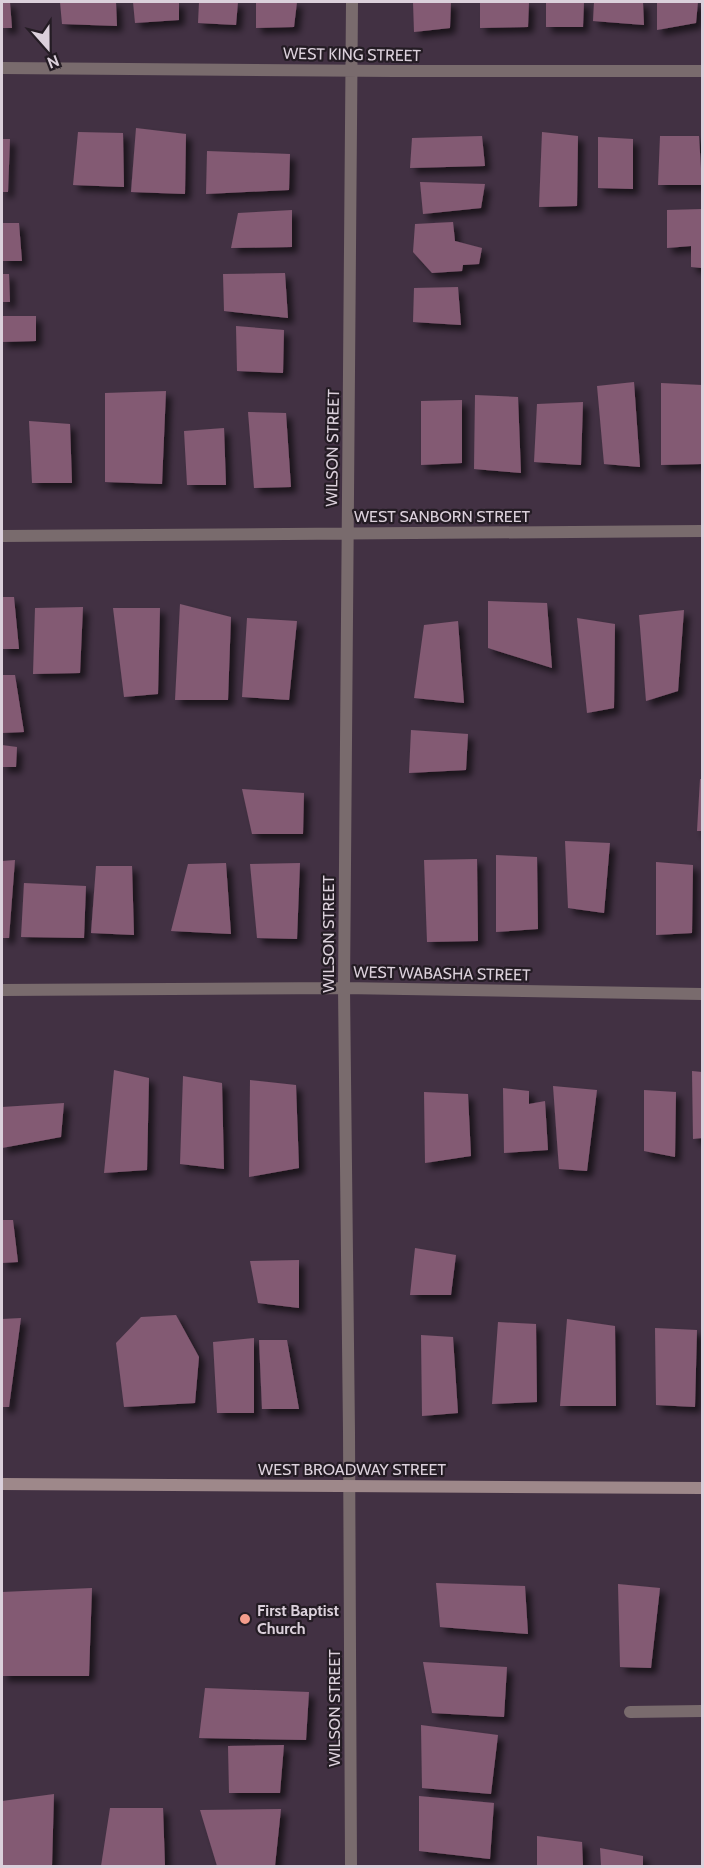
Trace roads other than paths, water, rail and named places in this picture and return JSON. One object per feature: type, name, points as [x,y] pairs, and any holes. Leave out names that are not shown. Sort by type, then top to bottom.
[{"type":"main road","name":"WEST BROADWAY STREET","points":[[2,1484],[702,1488]]},
{"type":"street","name":"WILSON STREET","points":[[351,1866],[350,1486],[344,988],[352,2]]},
{"type":"street","name":"WEST KING STREET","points":[[2,68],[702,71]]},
{"type":"street","name":"WEST SANBORN STREET","points":[[2,536],[702,531]]},
{"type":"street","name":"WEST WABASHA STREET","points":[[2,990],[344,988],[702,994]]},
{"type":"street","points":[[630,1712],[702,1711]]},
{"type":"place","name":"First Baptist Church","points":[[245,1619]]}]
